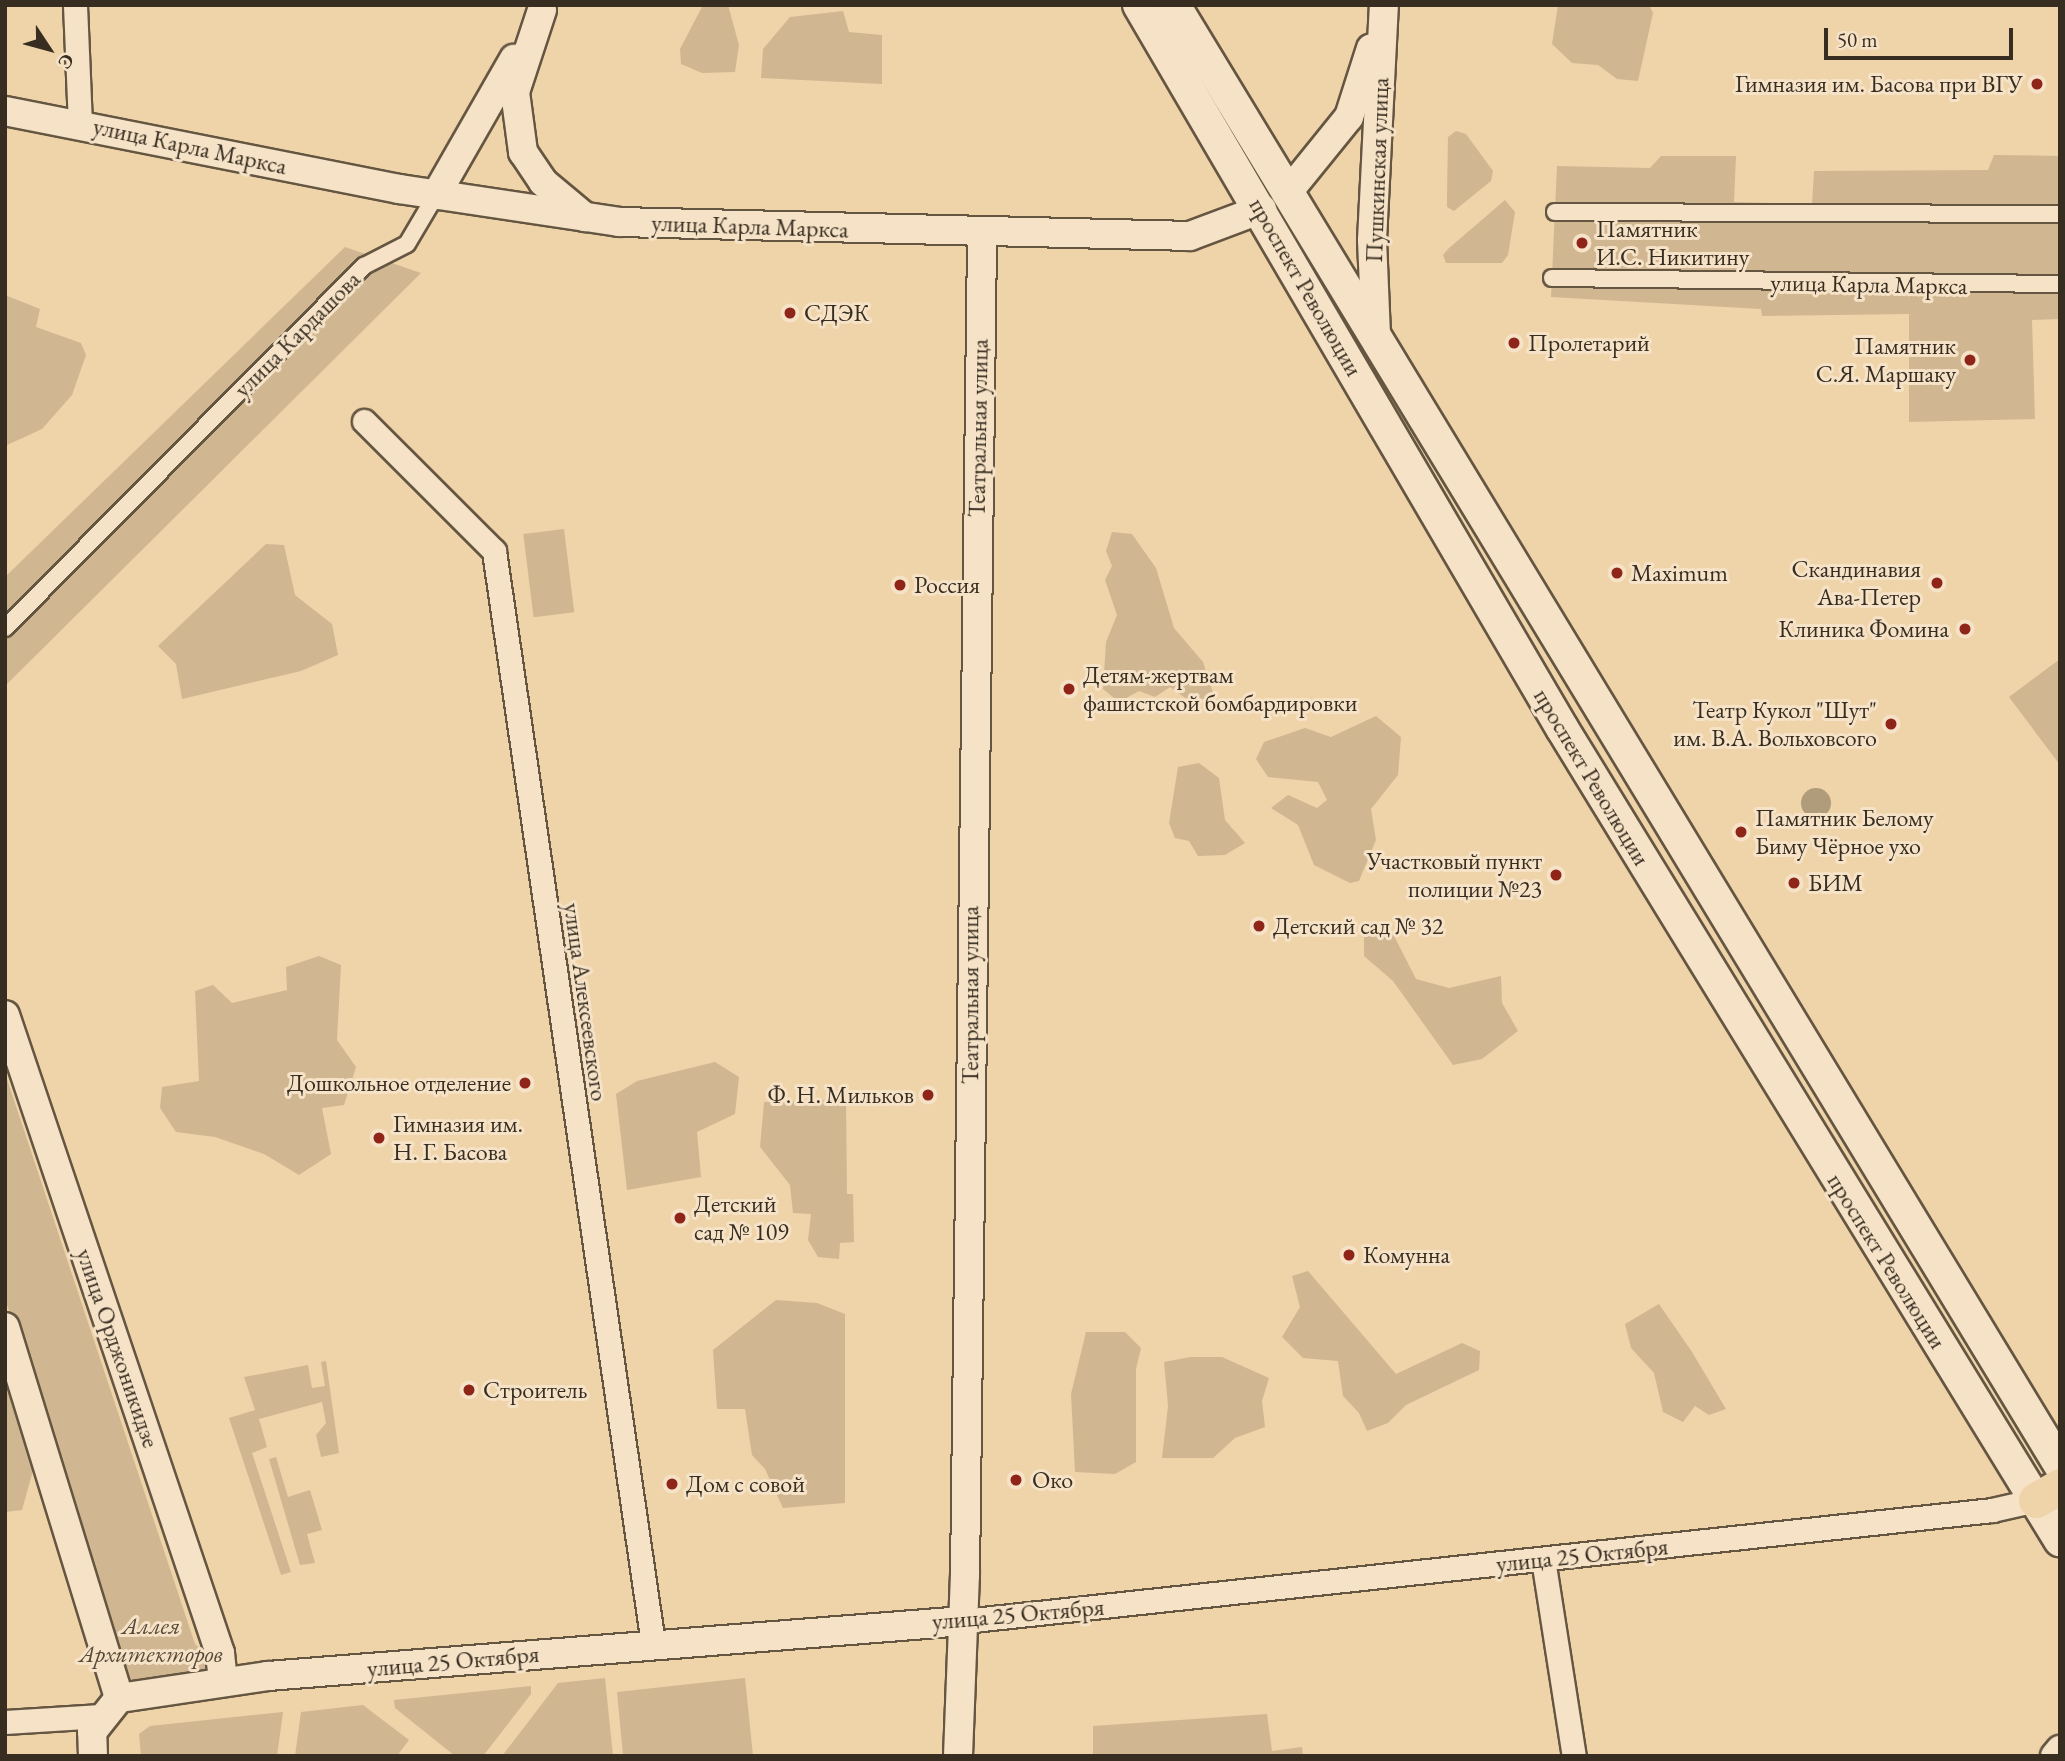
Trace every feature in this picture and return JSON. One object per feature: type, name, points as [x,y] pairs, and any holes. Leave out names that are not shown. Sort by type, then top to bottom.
[{"type":"main road","name":"проспект Революции","points":[[1139,5],[1262,209],[1562,728],[2048,1493],[2060,1540]]},
{"type":"main road","name":"проспект Революции","points":[[1174,5],[2060,1465]]},
{"type":"main road","name":"улица Карла Маркса","points":[[1262,209],[1289,191]]},
{"type":"street","points":[[75,5],[80,123]]},
{"type":"street","name":"улица Кардашова","points":[[5,628],[364,266],[407,244],[544,7]]},
{"type":"street","name":"улица Кардашова","points":[[544,7],[515,92],[523,152],[543,182],[586,218]]},
{"type":"street","name":"улица Карла Маркса","points":[[1289,191],[1349,117],[1383,8]]},
{"type":"street","name":"Пушкинская улица","points":[[1376,335],[1372,240],[1383,8]]},
{"type":"street","name":"улица Карла Маркса","points":[[5,111],[80,123],[436,195],[586,218],[982,234],[1190,236],[1262,209]]},
{"type":"street","points":[[1555,212],[2060,214]]},
{"type":"street","name":"Театральная улица","points":[[958,1756],[964,1621],[982,234]]},
{"type":"street","name":"улица Карла Маркса","points":[[1552,278],[2060,284]]},
{"type":"street","name":"улица Алексеевского","points":[[364,421],[494,551],[653,1643]]},
{"type":"street","name":"улица Орджоникидзе","points":[[5,1015],[211,1627],[223,1682]]},
{"type":"street","points":[[5,1327],[110,1707],[92,1732],[93,1756]]},
{"type":"street","name":"улица 25 Октября","points":[[5,1722],[110,1707],[223,1682],[653,1643],[964,1621],[1992,1510],[2048,1493]]},
{"type":"street","points":[[1543,1559],[1574,1756]]},
{"type":"street","points":[[2055,1756],[2060,1750]]},
{"type":"green space","points":[[703,5],[728,5],[739,45],[735,72],[702,73],[681,64],[680,49]]},
{"type":"green space","points":[[1558,5],[1649,5],[1653,13],[1638,81],[1617,79],[1598,65],[1572,63],[1552,44]]},
{"type":"green space","points":[[843,11],[849,32],[882,35],[882,84],[761,78],[763,49],[790,17]]},
{"type":"green space","points":[[1456,131],[1466,134],[1493,171],[1491,181],[1454,211],[1447,207],[1448,137]]},
{"type":"green space","points":[[1994,155],[2060,156],[2060,319],[2032,320],[2035,419],[1909,422],[1909,314],[1762,316],[1761,309],[1551,297],[1557,166],[1650,168],[1661,156],[1736,156],[1734,202],[1812,204],[1814,171],[1988,170]]},
{"type":"green space","points":[[1505,200],[1515,212],[1508,255],[1502,263],[1446,263],[1443,255],[1448,249]]},
{"type":"green space","points":[[345,247],[421,273],[5,686],[5,577]]},
{"type":"green space","points":[[5,295],[40,309],[36,327],[81,343],[86,355],[72,395],[42,429],[5,446]]},
{"type":"green space","points":[[564,529],[574,612],[534,617],[523,534]]},
{"type":"green space","points":[[1112,532],[1132,534],[1156,568],[1174,628],[1203,662],[1214,696],[1191,702],[1170,687],[1155,697],[1139,691],[1119,702],[1103,689],[1106,642],[1117,615],[1105,580],[1112,566],[1106,551]]},
{"type":"green space","points":[[266,544],[284,545],[295,595],[332,624],[338,655],[301,671],[182,699],[176,664],[158,646]]},
{"type":"green space","points":[[2060,659],[2060,765],[2009,697]]},
{"type":"green space","points":[[1376,716],[1401,737],[1398,775],[1371,809],[1376,840],[1359,881],[1350,883],[1314,865],[1298,825],[1271,808],[1288,795],[1317,808],[1327,800],[1318,782],[1268,777],[1256,759],[1264,742],[1305,728],[1331,737]]},
{"type":"green space","points":[[1199,763],[1219,778],[1225,820],[1245,843],[1225,855],[1198,856],[1189,841],[1175,838],[1169,823],[1178,767]]},
{"type":"green space","points":[[1364,932],[1392,932],[1416,979],[1449,988],[1501,976],[1502,1003],[1518,1031],[1482,1059],[1453,1065],[1393,981],[1364,956]]},
{"type":"green space","points":[[319,956],[341,965],[337,1040],[356,1067],[344,1105],[322,1108],[331,1154],[299,1175],[264,1154],[215,1137],[176,1132],[160,1108],[162,1087],[199,1081],[195,991],[213,985],[232,1003],[287,990],[286,967]]},
{"type":"green space","points":[[715,1062],[739,1077],[735,1114],[697,1132],[701,1177],[627,1190],[616,1094],[637,1081]]},
{"type":"green space","name":"Аллея Архитекторов","points":[[5,1073],[195,1644],[205,1653],[205,1670],[200,1675],[129,1684],[118,1670],[5,1298]]},
{"type":"green space","points":[[846,1099],[847,1194],[853,1194],[854,1242],[840,1243],[839,1259],[818,1257],[808,1240],[811,1214],[793,1213],[790,1185],[760,1147],[764,1102]]},
{"type":"green space","points":[[1308,1271],[1396,1374],[1462,1343],[1480,1351],[1479,1370],[1406,1405],[1388,1423],[1367,1431],[1359,1413],[1343,1396],[1338,1361],[1303,1358],[1282,1337],[1300,1307],[1292,1276]]},
{"type":"green space","points":[[776,1300],[817,1303],[845,1314],[845,1503],[783,1508],[765,1469],[752,1455],[745,1409],[717,1409],[713,1350]]},
{"type":"green space","points":[[1659,1304],[1726,1409],[1709,1415],[1695,1406],[1683,1422],[1663,1412],[1654,1373],[1631,1348],[1625,1324]]},
{"type":"green space","points":[[1086,1332],[1125,1332],[1141,1348],[1136,1369],[1136,1462],[1115,1474],[1075,1472],[1071,1394]]},
{"type":"green space","points":[[1190,1357],[1222,1357],[1269,1378],[1262,1401],[1265,1427],[1235,1438],[1213,1458],[1162,1458],[1168,1406],[1164,1362]]},
{"type":"green space","points":[[326,1361],[339,1453],[321,1457],[316,1435],[326,1423],[322,1402],[259,1419],[267,1447],[252,1453],[291,1572],[281,1575],[229,1418],[255,1410],[244,1377],[308,1365],[312,1388],[325,1386],[321,1362]]},
{"type":"green space","points":[[5,1370],[34,1467],[22,1510],[5,1512]]},
{"type":"green space","points":[[276,1457],[288,1497],[310,1490],[322,1530],[307,1534],[315,1563],[300,1565],[269,1459]]},
{"type":"green space","points":[[605,1678],[613,1756],[502,1756],[558,1683]]},
{"type":"green space","points":[[745,1678],[753,1756],[623,1756],[617,1692]]},
{"type":"green space","points":[[531,1686],[531,1694],[483,1756],[455,1756],[395,1708],[394,1700]]},
{"type":"green space","points":[[363,1705],[409,1740],[397,1756],[295,1756],[301,1712]]},
{"type":"green space","points":[[283,1712],[277,1756],[141,1756],[139,1734],[150,1726]]},
{"type":"green space","points":[[1267,1714],[1272,1751],[1302,1747],[1303,1756],[1093,1756],[1093,1726]]},
{"type":"shaded area","points":[[1816,788],[1822,789],[1830,797],[1830,809],[1822,817],[1816,818],[1810,817],[1802,809],[1801,803],[1802,797],[1810,789]]},
{"type":"place","name":"Гимназия им. Басова при ВГУ","points":[[2037,84]]},
{"type":"place","name":"Памятник И.С. Никитину","points":[[1582,243]]},
{"type":"place","name":"СДЭК","points":[[790,313]]},
{"type":"place","name":"Пролетарий","points":[[1514,343]]},
{"type":"place","name":"Памятник С.Я. Маршаку","points":[[1970,360]]},
{"type":"place","name":"Maximum","points":[[1617,573]]},
{"type":"place","name":"Скандинавия Ава-Петер","points":[[1937,583]]},
{"type":"place","name":"Россия","points":[[900,585]]},
{"type":"place","name":"Клиника Фомина","points":[[1965,629]]},
{"type":"place","name":"Детям-жертвам фашистской бомбардировки","points":[[1069,689]]},
{"type":"place","name":"Театр Кукол \"Шут\" им. В.А. Вольховсого","points":[[1891,724]]},
{"type":"place","name":"Памятник Белому Биму Чёрное ухо","points":[[1741,832]]},
{"type":"place","name":"Участковый пункт полиции №23","points":[[1556,875]]},
{"type":"place","name":"БИМ","points":[[1794,883]]},
{"type":"place","name":"Детский сад № 32","points":[[1259,926]]},
{"type":"place","name":"Дошкольное отделение","points":[[525,1083]]},
{"type":"place","name":"Ф. Н. Мильков","points":[[928,1095]]},
{"type":"place","name":"Гимназия им. Н. Г. Басова","points":[[379,1138]]},
{"type":"place","name":"Детский сад № 109","points":[[680,1218]]},
{"type":"place","name":"Комунна","points":[[1349,1255]]},
{"type":"place","name":"Строитель","points":[[469,1390]]},
{"type":"place","name":"Око","points":[[1016,1480]]},
{"type":"place","name":"Дом с совой","points":[[672,1484]]}]
